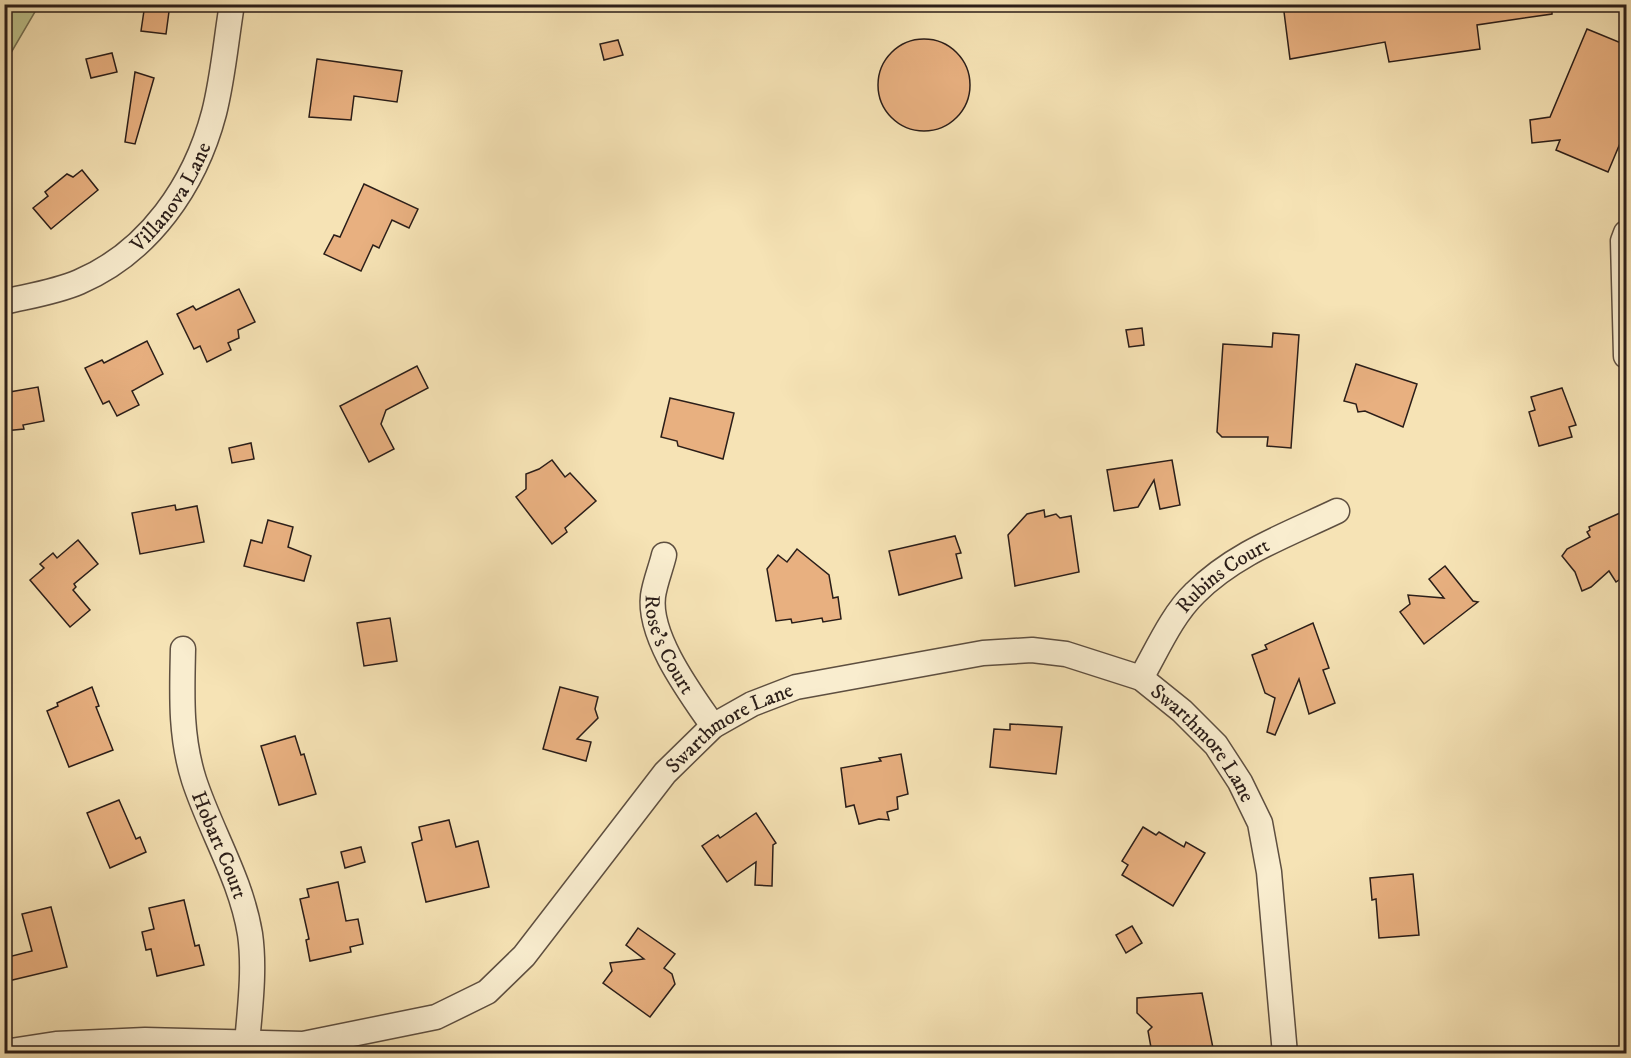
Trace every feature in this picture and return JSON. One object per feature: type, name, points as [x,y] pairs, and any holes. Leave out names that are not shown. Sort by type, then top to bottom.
[{"type":"street","name":"Villanova Lane","points":[[4,302],[79,282],[112,264],[146,237],[176,201],[197,159],[214,112],[232,4]]},
{"type":"street","points":[[1626,233],[1623,241],[1626,356]]},
{"type":"street","name":"Rubins Court","points":[[1141,678],[1193,594],[1248,552],[1337,512]]},
{"type":"street","name":"Rose's Court","points":[[664,555],[653,596],[654,616],[666,648],[684,682],[713,726]]},
{"type":"street","name":"Hobart Court","points":[[183,649],[182,732],[194,780],[239,891],[250,935],[251,988],[247,1043]]},
{"type":"street","name":"Swarthmore Lane","points":[[4,1052],[56,1044],[145,1040],[303,1044],[436,1017],[487,992],[524,956],[665,773],[713,726],[752,704],[796,687],[983,653],[1032,650],[1066,654],[1141,678],[1182,711],[1216,745],[1240,782],[1260,823],[1269,872],[1285,1053]]},
{"type":"green space","points":[[4,5],[39,5],[5,63]]},
{"type":"building","points":[[145,4],[170,4],[166,34],[141,31]]},
{"type":"building","points":[[1283,4],[1552,4],[1552,14],[1477,25],[1480,49],[1389,62],[1385,42],[1290,59]]},
{"type":"building","points":[[1587,29],[1626,45],[1626,129],[1608,172],[1556,150],[1560,140],[1532,143],[1530,120],[1550,117]]},
{"type":"building","points":[[924,39],[941,43],[956,53],[966,68],[970,85],[966,102],[956,117],[941,127],[924,131],[907,127],[892,117],[882,102],[878,85],[882,68],[892,53],[907,43]]},
{"type":"building","points":[[618,40],[623,55],[604,60],[600,44]]},
{"type":"building","points":[[112,53],[117,72],[91,78],[86,59]]},
{"type":"building","points":[[317,59],[402,71],[397,102],[354,96],[351,120],[309,117]]},
{"type":"building","points":[[135,72],[154,78],[135,144],[125,142]]},
{"type":"building","points":[[82,170],[98,190],[51,229],[33,208],[48,196],[45,192],[67,174],[73,177]]},
{"type":"building","points":[[364,184],[418,209],[409,228],[392,220],[379,248],[373,245],[361,271],[324,254],[334,235],[340,237]]},
{"type":"building","points":[[239,289],[255,322],[238,330],[239,338],[228,343],[231,350],[207,362],[200,346],[194,349],[177,314],[193,306],[196,310]]},
{"type":"building","points":[[1142,328],[1144,345],[1129,347],[1126,330]]},
{"type":"building","points":[[1273,333],[1299,335],[1291,448],[1267,446],[1268,437],[1222,437],[1217,432],[1223,344],[1272,347]]},
{"type":"building","points":[[147,341],[163,374],[132,391],[139,405],[117,416],[109,401],[103,404],[85,368],[102,360],[104,363]]},
{"type":"building","points":[[1356,364],[1417,384],[1403,427],[1365,411],[1358,412],[1356,404],[1344,401]]},
{"type":"building","points":[[417,366],[428,388],[386,410],[381,424],[394,449],[369,462],[340,406]]},
{"type":"building","points":[[38,387],[44,421],[23,425],[24,429],[4,431],[4,393]]},
{"type":"building","points":[[1562,388],[1576,425],[1569,427],[1572,437],[1539,446],[1529,412],[1535,410],[1531,397]]},
{"type":"building","points":[[670,398],[734,413],[723,459],[678,446],[677,441],[661,437]]},
{"type":"building","points":[[251,443],[254,459],[232,463],[229,448]]},
{"type":"building","points":[[552,460],[565,477],[570,473],[596,501],[565,528],[567,532],[552,544],[516,497],[526,489],[526,474]]},
{"type":"building","points":[[1172,460],[1180,505],[1160,509],[1154,480],[1138,507],[1114,511],[1107,470]]},
{"type":"building","points":[[175,505],[176,510],[197,506],[204,542],[140,554],[132,513]]},
{"type":"building","points":[[1044,510],[1045,517],[1056,514],[1060,518],[1071,516],[1079,572],[1015,586],[1008,535],[1027,514]]},
{"type":"building","points":[[1620,513],[1626,522],[1626,575],[1616,582],[1609,571],[1591,587],[1582,591],[1575,572],[1562,556],[1567,549],[1590,537],[1587,532],[1590,530],[1589,527]]},
{"type":"building","points":[[268,520],[293,527],[288,547],[311,556],[304,581],[244,566],[251,540],[262,543]]},
{"type":"building","points":[[955,536],[961,553],[956,554],[962,578],[899,595],[889,551]]},
{"type":"building","points":[[78,540],[98,564],[74,584],[76,587],[73,590],[90,610],[70,627],[30,580],[44,568],[40,564],[53,553],[57,558]]},
{"type":"building","points":[[797,549],[829,575],[833,598],[838,597],[841,619],[823,622],[822,618],[792,623],[791,619],[776,621],[767,569],[778,555],[787,562]]},
{"type":"building","points":[[1445,566],[1473,601],[1478,602],[1424,644],[1400,612],[1410,604],[1408,595],[1444,598],[1429,579]]},
{"type":"building","points":[[390,618],[397,661],[364,666],[357,623]]},
{"type":"building","points":[[1313,623],[1329,668],[1323,670],[1335,703],[1309,714],[1299,679],[1275,735],[1267,732],[1275,698],[1265,693],[1252,655],[1267,649],[1265,645]]},
{"type":"building","points":[[92,687],[99,706],[96,707],[113,750],[69,767],[47,711],[58,706],[57,703]]},
{"type":"building","points":[[560,687],[598,697],[595,709],[598,718],[577,739],[591,742],[586,761],[543,749]]},
{"type":"building","points":[[1010,724],[1062,727],[1056,774],[990,767],[994,729],[1010,730]]},
{"type":"building","points":[[295,736],[301,755],[304,754],[316,794],[279,805],[261,746]]},
{"type":"building","points":[[901,754],[908,794],[897,797],[898,809],[887,812],[889,820],[879,819],[859,824],[854,805],[846,807],[841,768],[881,761],[879,758]]},
{"type":"building","points":[[119,800],[136,839],[140,837],[146,852],[110,868],[87,813]]},
{"type":"building","points":[[756,813],[776,843],[773,845],[772,886],[755,885],[756,862],[727,882],[702,846],[718,835],[720,838]]},
{"type":"building","points":[[449,820],[456,847],[478,841],[489,887],[426,902],[412,843],[422,840],[419,827]]},
{"type":"building","points":[[1143,827],[1156,835],[1159,832],[1184,847],[1186,842],[1205,853],[1173,906],[1122,875],[1128,865],[1122,861]]},
{"type":"building","points":[[361,847],[365,862],[345,868],[341,852]]},
{"type":"building","points":[[1413,874],[1419,935],[1379,938],[1376,899],[1372,900],[1370,878]]},
{"type":"building","points":[[338,882],[346,921],[358,919],[363,944],[350,947],[351,952],[310,961],[306,940],[309,939],[300,899],[309,897],[307,889]]},
{"type":"building","points":[[184,900],[195,946],[199,945],[204,965],[157,976],[151,949],[146,950],[142,932],[154,929],[149,908]]},
{"type":"building","points":[[51,907],[67,967],[4,982],[4,958],[32,951],[22,914]]},
{"type":"building","points":[[1132,926],[1142,943],[1126,953],[1116,935]]},
{"type":"building","points":[[638,928],[675,954],[664,968],[672,974],[675,984],[650,1017],[603,983],[612,971],[610,963],[644,959],[626,945]]},
{"type":"building","points":[[1202,993],[1214,1053],[1152,1053],[1148,1031],[1152,1027],[1137,1013],[1137,998]]}]
